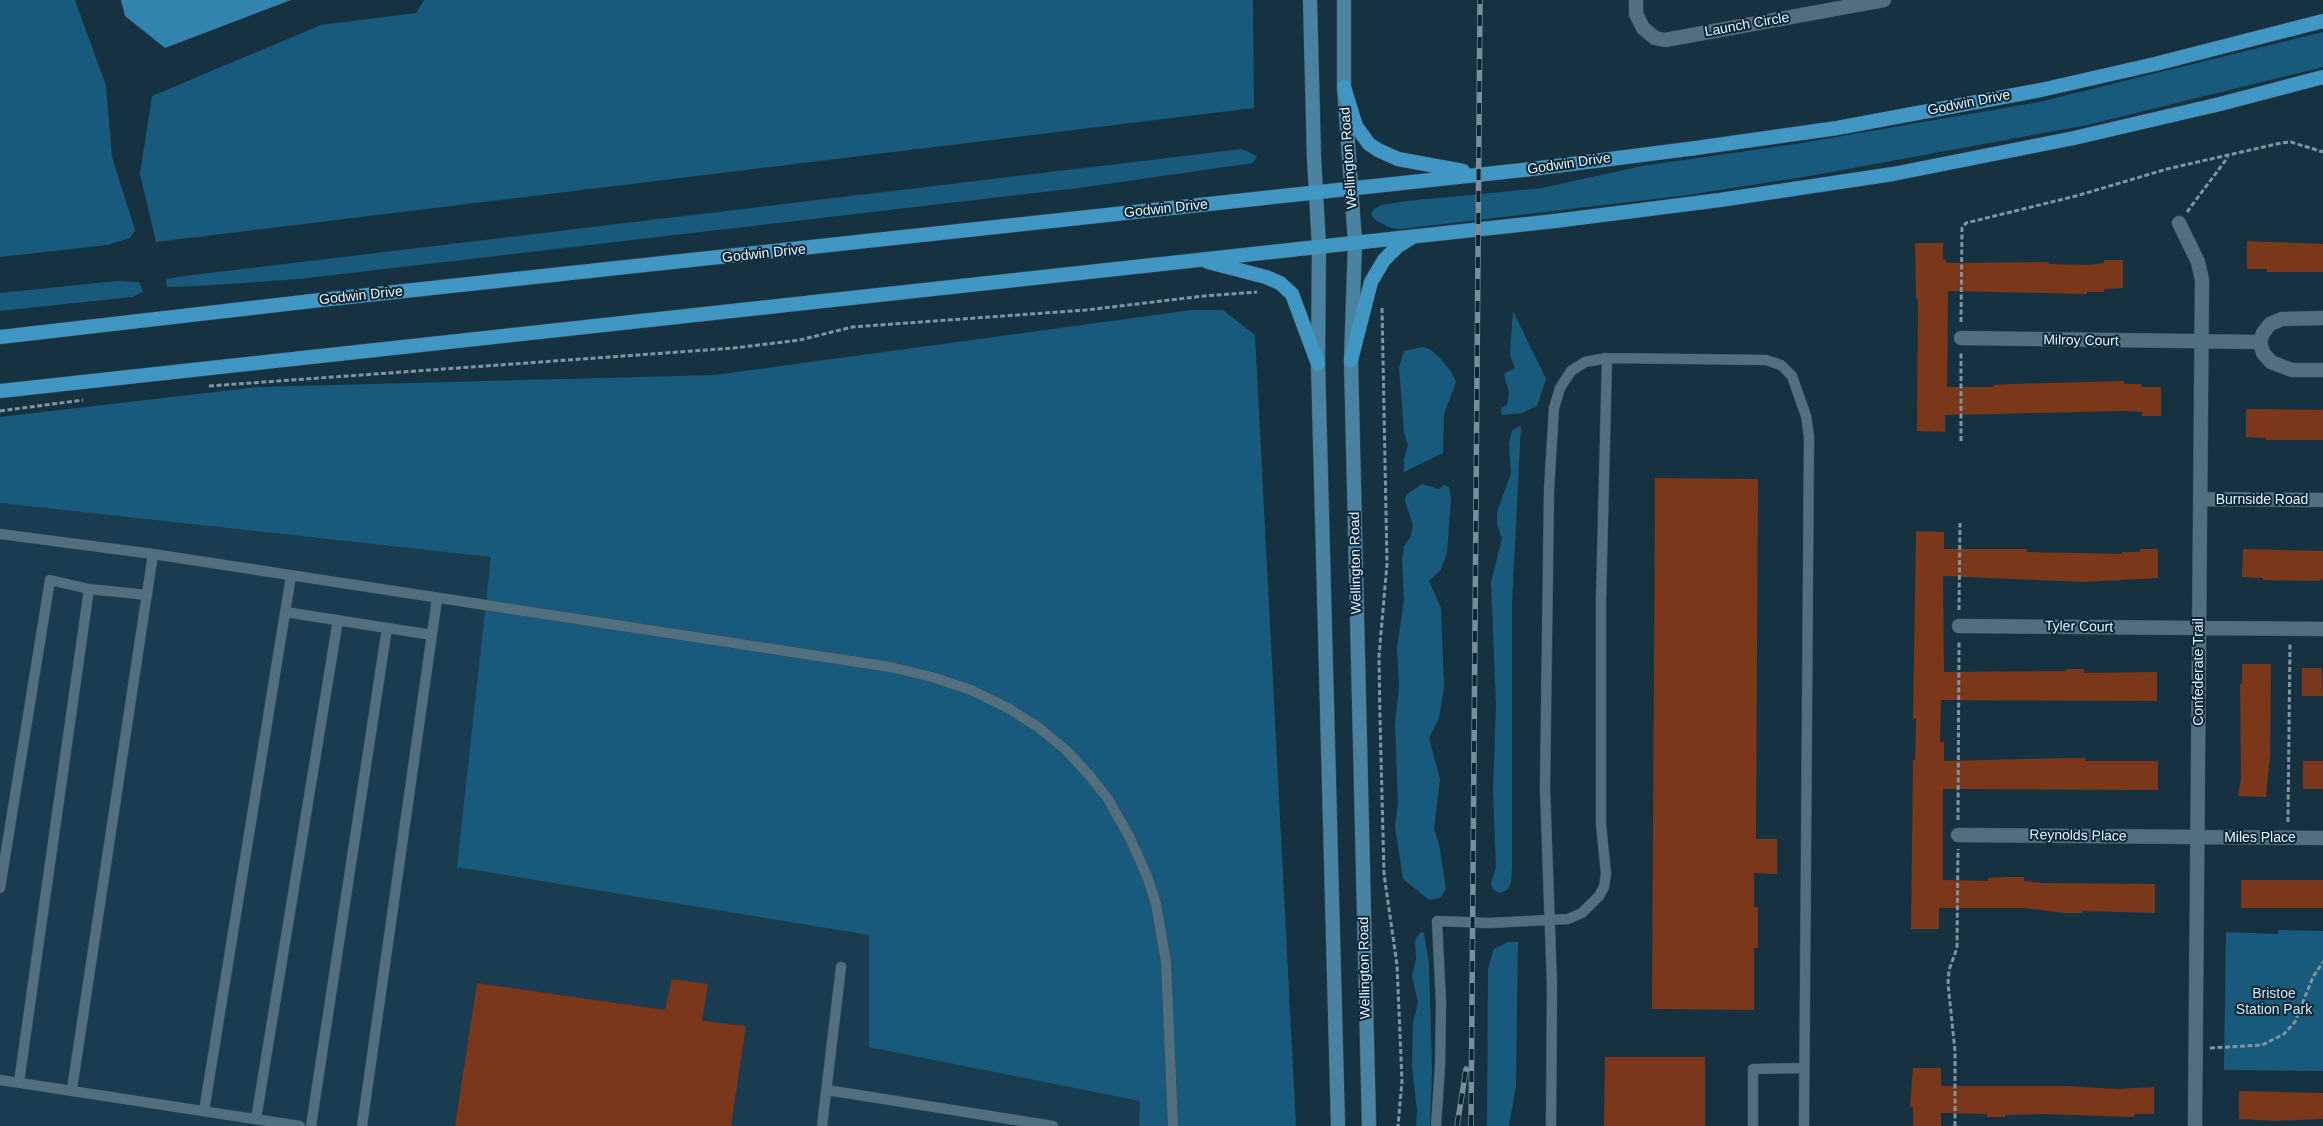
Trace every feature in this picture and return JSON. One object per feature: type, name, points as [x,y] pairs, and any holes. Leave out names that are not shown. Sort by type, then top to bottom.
[{"type":"main road","points":[[1310,0],[1319,246],[1318,364],[1338,1126]]},
{"type":"main road","name":"Wellington Road","points":[[1344,0],[1344,87],[1355,242],[1351,360],[1369,1126]]},
{"type":"main road","name":"Godwin Drive","points":[[0,337],[1479,174],[1696,148],[1847,126],[2041,90],[2155,64],[2323,21]]},
{"type":"main road","points":[[0,391],[1720,200],[1893,174],[2074,138],[2323,77]]},
{"type":"main road","points":[[1344,87],[1356,126],[1369,144],[1378,150],[1398,159],[1479,174]]},
{"type":"main road","points":[[1351,360],[1370,282],[1384,260],[1398,246],[1414,235]]},
{"type":"main road","points":[[1195,259],[1231,267],[1280,284],[1292,294],[1318,364]]},
{"type":"street","name":"Launch Circle","points":[[1636,0],[1636,14],[1643,28],[1655,38],[1665,40],[1884,0]]},
{"type":"street","name":"Confederate Trail","points":[[2179,224],[2198,262],[2202,280],[2195,1126]]},
{"type":"street","points":[[2323,318],[2282,319],[2270,324],[2263,333],[2260,342],[2263,353],[2271,362],[2292,370],[2323,370]]},
{"type":"street","name":"Milroy Court","points":[[1961,338],[2201,343],[2260,342]]},
{"type":"street","name":"Burnside Road","points":[[2200,500],[2323,500]]},
{"type":"street","name":"Tyler Court","points":[[1959,626],[2323,629]]},
{"type":"street","name":"Reynolds Place","points":[[1958,835],[2197,837]]},
{"type":"street","name":"Miles Place","points":[[2197,837],[2323,838]]},
{"type":"lane","points":[[1436,1126],[1440,1066],[1441,1002],[1437,921],[1568,919],[1582,912],[1599,896],[1604,887],[1606,874],[1602,824],[1602,600],[1607,358]]},
{"type":"lane","points":[[1551,1126],[1550,920],[1545,789],[1549,490],[1554,408],[1560,388],[1571,371],[1585,362],[1607,358],[1766,360],[1781,366],[1792,376],[1806,416],[1810,436],[1804,1126]]},
{"type":"lane","points":[[0,534],[153,554],[890,667],[932,677],[971,690],[1008,708],[1038,727],[1066,750],[1108,799],[1129,836],[1156,904],[1166,962],[1173,1126]]},
{"type":"lane","points":[[72,1089],[153,554]]},
{"type":"lane","points":[[204,1111],[291,576]]},
{"type":"lane","points":[[0,888],[50,580],[89,588],[147,595]]},
{"type":"lane","points":[[19,1082],[89,588]]},
{"type":"lane","points":[[362,1126],[437,599]]},
{"type":"lane","points":[[285,612],[432,634]]},
{"type":"lane","points":[[256,1119],[338,620]]},
{"type":"lane","points":[[311,1126],[388,628]]},
{"type":"lane","points":[[822,1126],[841,967]]},
{"type":"lane","points":[[1753,1126],[1753,1070],[1804,1068]]},
{"type":"lane","points":[[0,1080],[72,1089],[300,1126]]},
{"type":"lane","points":[[827,1090],[1053,1126]]},
{"type":"path","points":[[1962,228],[1966,223],[1972,221],[2076,196],[2167,169],[2291,142],[2323,152]]},
{"type":"path","points":[[2179,224],[2228,156]]},
{"type":"path","points":[[202,387],[734,348],[800,340],[852,327],[1086,310],[1204,296],[1260,292]]},
{"type":"path","points":[[1382,305],[1387,564],[1379,656],[1380,718],[1384,874],[1397,965],[1402,1081],[1398,1126]]},
{"type":"path","points":[[0,411],[86,400]]},
{"type":"path","points":[[1955,1126],[1955,1051],[1948,984],[1949,970],[1957,948],[1960,523]]},
{"type":"path","points":[[2288,838],[2290,629]]},
{"type":"path","points":[[2196,1048],[2247,1048],[2262,1045],[2278,1038],[2295,1022],[2312,977],[2323,962]]},
{"type":"shaded area","points":[[121,0],[291,0],[165,48],[125,16]]},
{"type":"shaded area","points":[[0,503],[491,557],[1215,1126],[0,1126]]},
{"type":"green space","points":[[0,0],[75,0],[106,86],[112,157],[135,230],[130,238],[107,245],[0,257]]},
{"type":"green space","points":[[424,0],[1253,0],[1254,108],[156,242],[140,174],[152,96],[321,25],[416,13]]},
{"type":"green space","points":[[2323,32],[2323,67],[2087,125],[1815,175],[1688,195],[1401,229],[1391,228],[1377,221],[1371,215],[1374,209],[1382,205],[1542,188],[1642,166],[1796,144],[2039,102]]},
{"type":"green space","points":[[1242,149],[1257,156],[1253,163],[1086,187],[299,279],[167,287],[166,279],[193,275]]},
{"type":"green space","points":[[117,281],[139,282],[143,292],[132,297],[0,311],[0,293]]},
{"type":"green space","points":[[1192,310],[1223,310],[1255,335],[1296,1126],[1139,1126],[1140,1101],[869,1047],[869,935],[457,867],[491,557],[0,503],[0,417],[258,387],[715,375]]},
{"type":"green space","points":[[1513,311],[1546,379],[1537,406],[1522,413],[1502,415],[1501,408],[1507,405],[1509,392],[1504,374],[1515,368],[1510,355]]},
{"type":"green space","points":[[1423,347],[1431,350],[1441,359],[1451,371],[1456,382],[1444,414],[1443,453],[1404,472],[1404,459],[1408,445],[1404,433],[1399,367],[1404,351]]},
{"type":"green space","points":[[1521,425],[1512,604],[1512,868],[1511,883],[1507,890],[1500,893],[1494,890],[1491,884],[1496,867],[1493,791],[1496,706],[1491,582],[1502,539],[1497,524],[1497,512],[1511,473],[1509,443],[1512,431]]},
{"type":"green space","points":[[1422,484],[1439,489],[1444,485],[1449,487],[1451,498],[1447,553],[1440,571],[1429,581],[1441,608],[1444,687],[1439,718],[1429,738],[1440,779],[1434,829],[1439,844],[1446,889],[1440,898],[1429,900],[1403,879],[1395,826],[1398,804],[1395,725],[1399,685],[1397,648],[1404,600],[1402,560],[1404,546],[1410,538],[1413,525],[1405,501],[1406,495]]},
{"type":"green space","name":"Bristoe Station Park","points":[[2278,930],[2323,931],[2323,1071],[2224,1070],[2226,932],[2278,934]]},
{"type":"green space","points":[[1421,932],[1424,933],[1429,964],[1432,1070],[1430,1126],[1416,1126],[1417,1110],[1412,1067],[1413,1023],[1418,1003],[1412,976],[1416,959],[1415,940]]},
{"type":"green space","points":[[1508,942],[1518,942],[1516,1086],[1509,1126],[1487,1126],[1488,969],[1494,949]]},
{"type":"building","points":[[2247,241],[2323,244],[2323,272],[2267,272],[2267,269],[2247,269]]},
{"type":"building","points":[[1915,243],[1943,243],[1943,260],[1946,259],[1946,263],[2048,262],[2049,264],[2087,265],[2104,263],[2104,260],[2123,260],[2123,288],[2104,289],[2104,292],[2087,292],[2087,294],[1948,291],[1947,387],[1994,387],[1993,385],[2124,381],[2124,384],[2141,384],[2142,387],[2161,387],[2161,416],[2142,416],[2142,412],[2124,411],[1945,415],[1945,432],[1917,431],[1918,299],[1916,299]]},
{"type":"building","points":[[2246,409],[2323,410],[2323,440],[2266,440],[2266,438],[2246,437]]},
{"type":"building","points":[[1655,478],[1758,479],[1756,839],[1777,839],[1777,874],[1754,873],[1754,907],[1758,907],[1758,948],[1754,948],[1754,1010],[1652,1009]]},
{"type":"building","points":[[1916,531],[1944,532],[1944,549],[2027,549],[2027,552],[2122,554],[2122,552],[2140,552],[2140,549],[2158,549],[2158,578],[2085,582],[1943,576],[1944,672],[2067,671],[2067,669],[2084,669],[2084,673],[2157,672],[2157,701],[1941,700],[1940,742],[1944,742],[1944,761],[2085,758],[2085,761],[2158,761],[2158,790],[1943,789],[1943,880],[1988,881],[1988,878],[2024,877],[2024,881],[2044,883],[2155,884],[2155,913],[2082,911],[2082,913],[2064,913],[2024,908],[1939,908],[1939,929],[1911,929],[1913,760],[1915,760],[1916,719],[1913,719]]},
{"type":"building","points":[[2243,549],[2323,551],[2323,579],[2319,581],[2263,580],[2263,578],[2242,577]]},
{"type":"building","points":[[2242,664],[2271,664],[2270,756],[2266,797],[2238,796],[2241,778],[2240,684],[2242,684]]},
{"type":"building","points":[[2302,668],[2322,668],[2323,696],[2302,696]]},
{"type":"building","points":[[2303,761],[2323,761],[2323,789],[2303,789]]},
{"type":"building","points":[[2241,880],[2323,880],[2323,908],[2241,908]]},
{"type":"building","points":[[672,979],[708,984],[702,1021],[746,1026],[731,1126],[455,1126],[477,983],[665,1010]]},
{"type":"building","points":[[1605,1057],[1705,1057],[1705,1126],[1604,1126]]},
{"type":"building","points":[[1913,1068],[1941,1068],[1941,1086],[2064,1086],[2118,1089],[2154,1087],[2154,1114],[2135,1114],[2134,1117],[2043,1114],[1987,1117],[1987,1114],[1941,1113],[1941,1126],[1913,1126],[1913,1107],[1910,1107]]},
{"type":"building","points":[[2239,1091],[2323,1093],[2323,1119],[2275,1121],[2239,1119]]},
{"type":"railway","points":[[1471,1126],[1480,0]]},
{"type":"railway","points":[[1457,1126],[1466,1069]]}]
